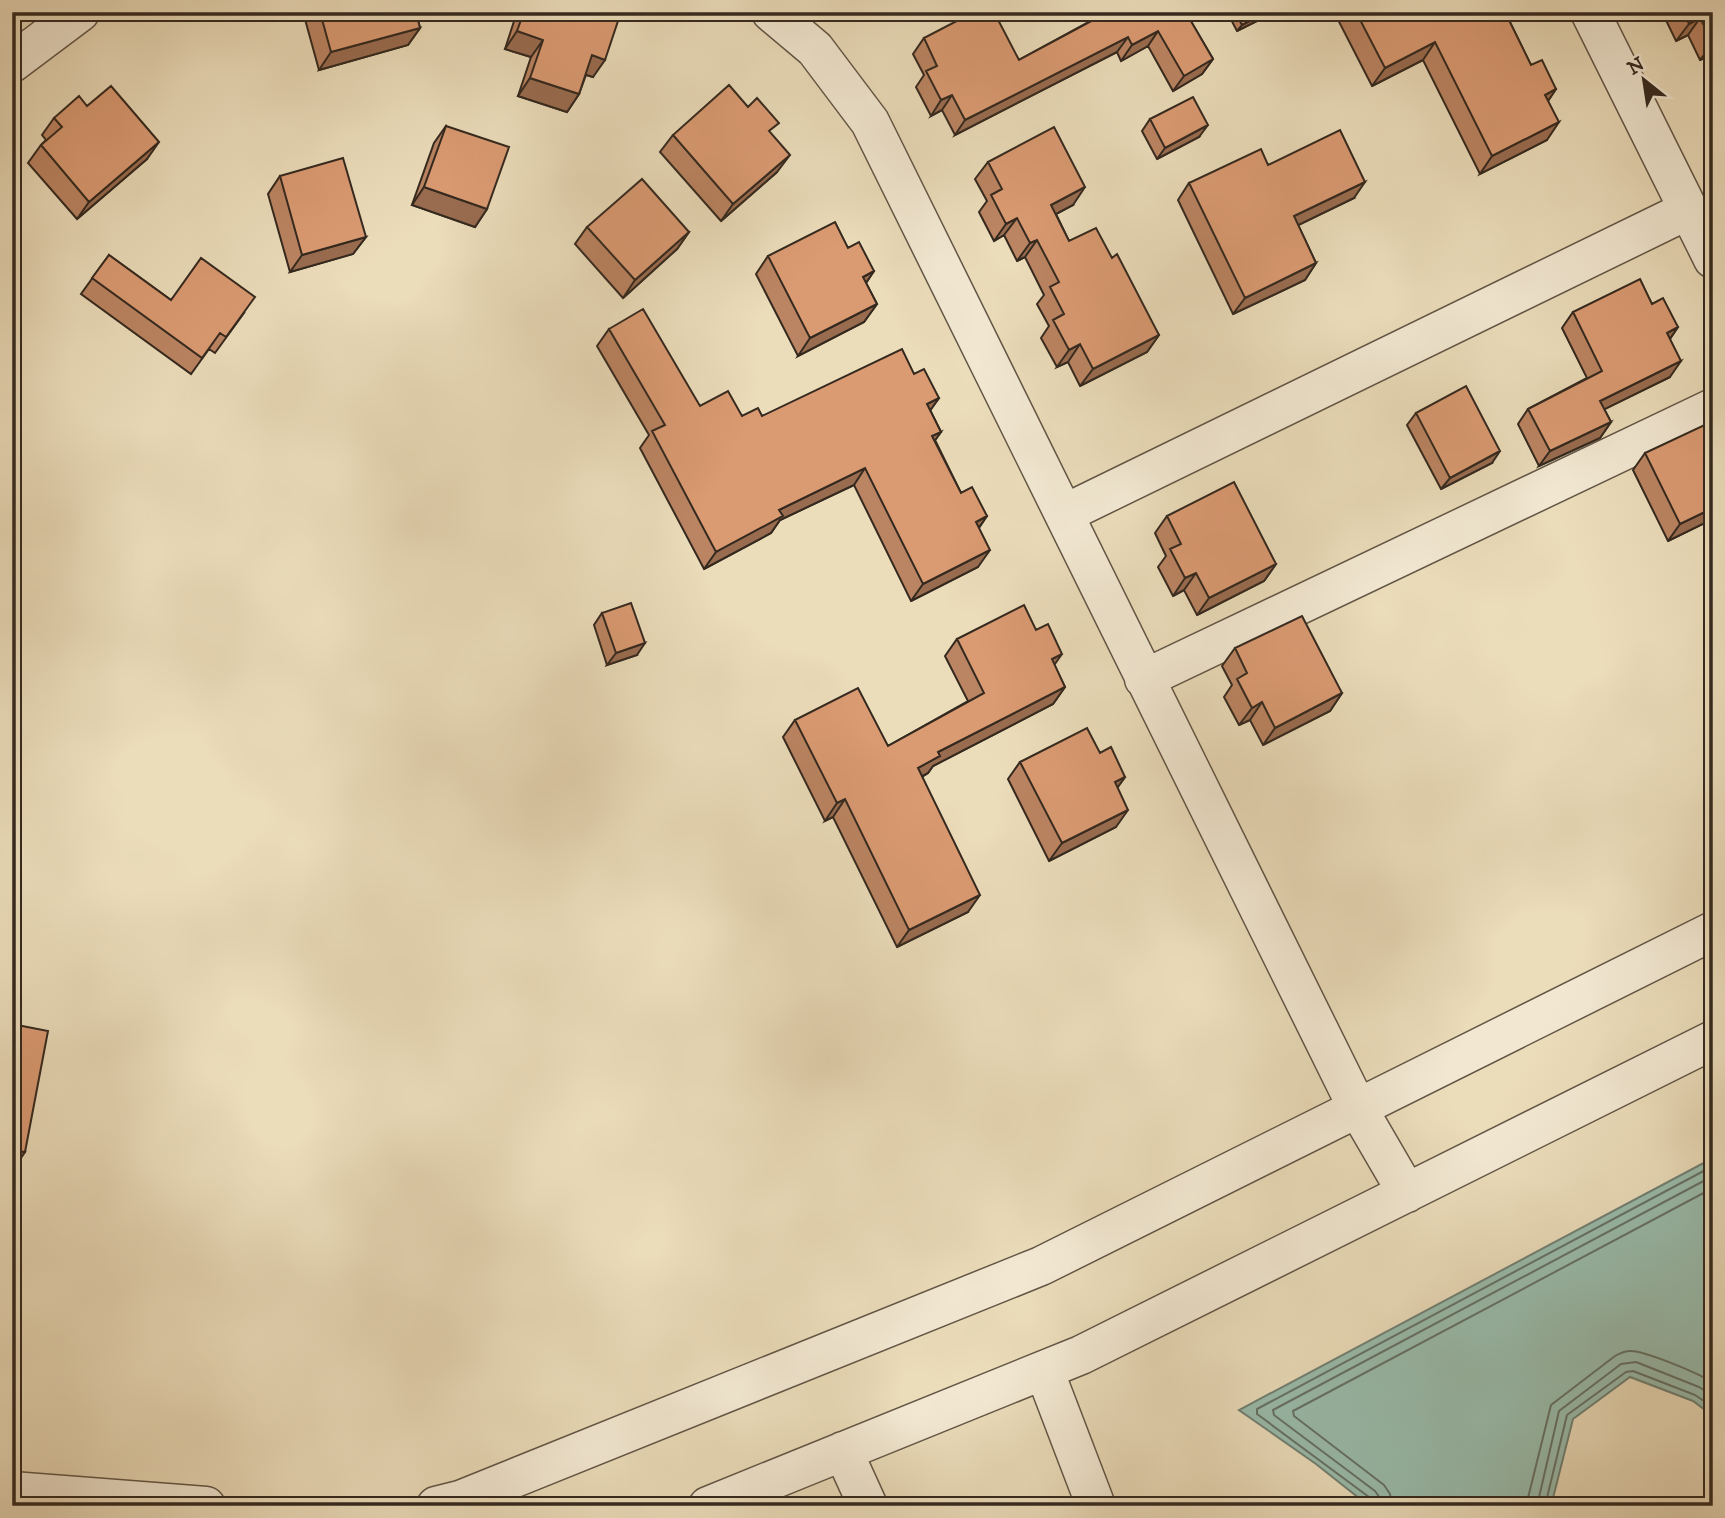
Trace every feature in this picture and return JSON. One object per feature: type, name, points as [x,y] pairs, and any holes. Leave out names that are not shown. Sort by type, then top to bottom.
[{"type":"street","points":[[12,63],[80,12]]},
{"type":"street","points":[[771,12],[815,48],[870,122],[1357,1107],[1407,1193]]},
{"type":"street","points":[[1590,12],[1713,259]]},
{"type":"street","points":[[1064,514],[1688,210]]},
{"type":"street","points":[[1144,678],[1713,408]]},
{"type":"street","points":[[436,1506],[460,1500],[1041,1266],[1713,931]]},
{"type":"street","points":[[708,1506],[1081,1355],[1713,1040]]},
{"type":"street","points":[[1044,1370],[1096,1506]]},
{"type":"street","points":[[843,1451],[867,1506]]},
{"type":"street","points":[[12,1491],[206,1506]]},
{"type":"water","points":[[1713,1158],[1713,1416],[1693,1401],[1630,1377],[1573,1419],[1551,1506],[1369,1506],[1316,1464],[1239,1410]]},
{"type":"building","points":[[320,12],[416,12],[420,28],[331,52]]},
{"type":"building","points":[[524,12],[621,12],[605,60],[592,55],[579,94],[530,78],[543,40],[517,31]]},
{"type":"building","points":[[974,12],[994,12],[1019,60],[1108,12],[1194,12],[1188,16],[1213,59],[1184,76],[1158,31],[1132,45],[1128,37],[965,120],[952,95],[941,100],[926,71],[937,66],[924,38]]},
{"type":"building","points":[[1235,12],[1262,12],[1263,14],[1242,25]]},
{"type":"building","points":[[1356,12],[1505,12],[1531,65],[1542,60],[1556,89],[1545,95],[1559,122],[1492,156],[1435,42],[1385,68]]},
{"type":"building","points":[[1683,12],[1713,12],[1713,43],[1700,18],[1689,24]]},
{"type":"building","points":[[729,85],[748,107],[757,98],[779,123],[769,131],[790,155],[733,204],[673,135]]},
{"type":"building","points":[[111,86],[159,142],[89,202],[41,145],[62,127],[54,118],[79,96],[87,106]]},
{"type":"building","points":[[1193,97],[1208,125],[1165,148],[1150,119]]},
{"type":"building","points":[[446,126],[509,147],[487,209],[424,187]]},
{"type":"building","points":[[1054,127],[1085,187],[1051,205],[1069,241],[1096,228],[1112,258],[1117,254],[1159,335],[1093,369],[1080,344],[1069,350],[1053,320],[1064,314],[1050,287],[1059,282],[1037,240],[1030,243],[1017,218],[1006,224],[991,195],[1002,189],[988,162]]},
{"type":"building","points":[[1340,130],[1365,182],[1294,216],[1316,263],[1245,298],[1189,183],[1261,149],[1268,165]]},
{"type":"building","points":[[343,158],[366,237],[302,255],[280,176]]},
{"type":"building","points":[[642,179],[689,232],[635,280],[587,227]]},
{"type":"building","points":[[835,222],[848,248],[859,242],[874,271],[863,277],[877,304],[810,338],[768,256]]},
{"type":"building","points":[[109,255],[171,300],[201,258],[255,297],[226,337],[220,333],[202,358],[92,278]]},
{"type":"building","points":[[1640,279],[1652,304],[1663,298],[1678,327],[1667,333],[1681,361],[1600,401],[1611,422],[1550,451],[1528,409],[1602,371],[1573,312]]},
{"type":"building","points":[[12,298],[17,300],[12,313]]},
{"type":"building","points":[[643,309],[700,406],[728,391],[742,416],[758,408],[762,416],[902,349],[914,374],[924,369],[939,398],[927,404],[941,432],[932,436],[961,493],[972,487],[987,516],[976,522],[990,550],[923,584],[865,468],[779,510],[783,516],[716,552],[652,431],[665,425],[609,329]]},
{"type":"building","points":[[1466,386],[1500,451],[1450,478],[1416,413]]},
{"type":"building","points":[[1713,421],[1713,508],[1680,524],[1645,453]]},
{"type":"building","points":[[1234,482],[1276,564],[1209,598],[1196,573],[1185,578],[1170,549],[1181,544],[1167,516]]},
{"type":"building","points":[[631,603],[645,643],[616,653],[602,613]]},
{"type":"building","points":[[1024,605],[1036,630],[1048,624],[1062,654],[1052,659],[1065,687],[938,752],[940,756],[918,768],[980,895],[909,930],[845,799],[837,803],[795,720],[858,688],[888,746],[984,693],[957,639]]},
{"type":"building","points":[[1302,616],[1342,693],[1275,728],[1262,702],[1252,708],[1237,679],[1247,673],[1235,648]]},
{"type":"building","points":[[12,714],[19,716],[12,755]]},
{"type":"building","points":[[1087,728],[1100,753],[1111,747],[1125,777],[1115,782],[1128,810],[1062,843],[1020,762]]},
{"type":"building","points":[[12,1024],[48,1031],[25,1152],[12,1150]]}]
